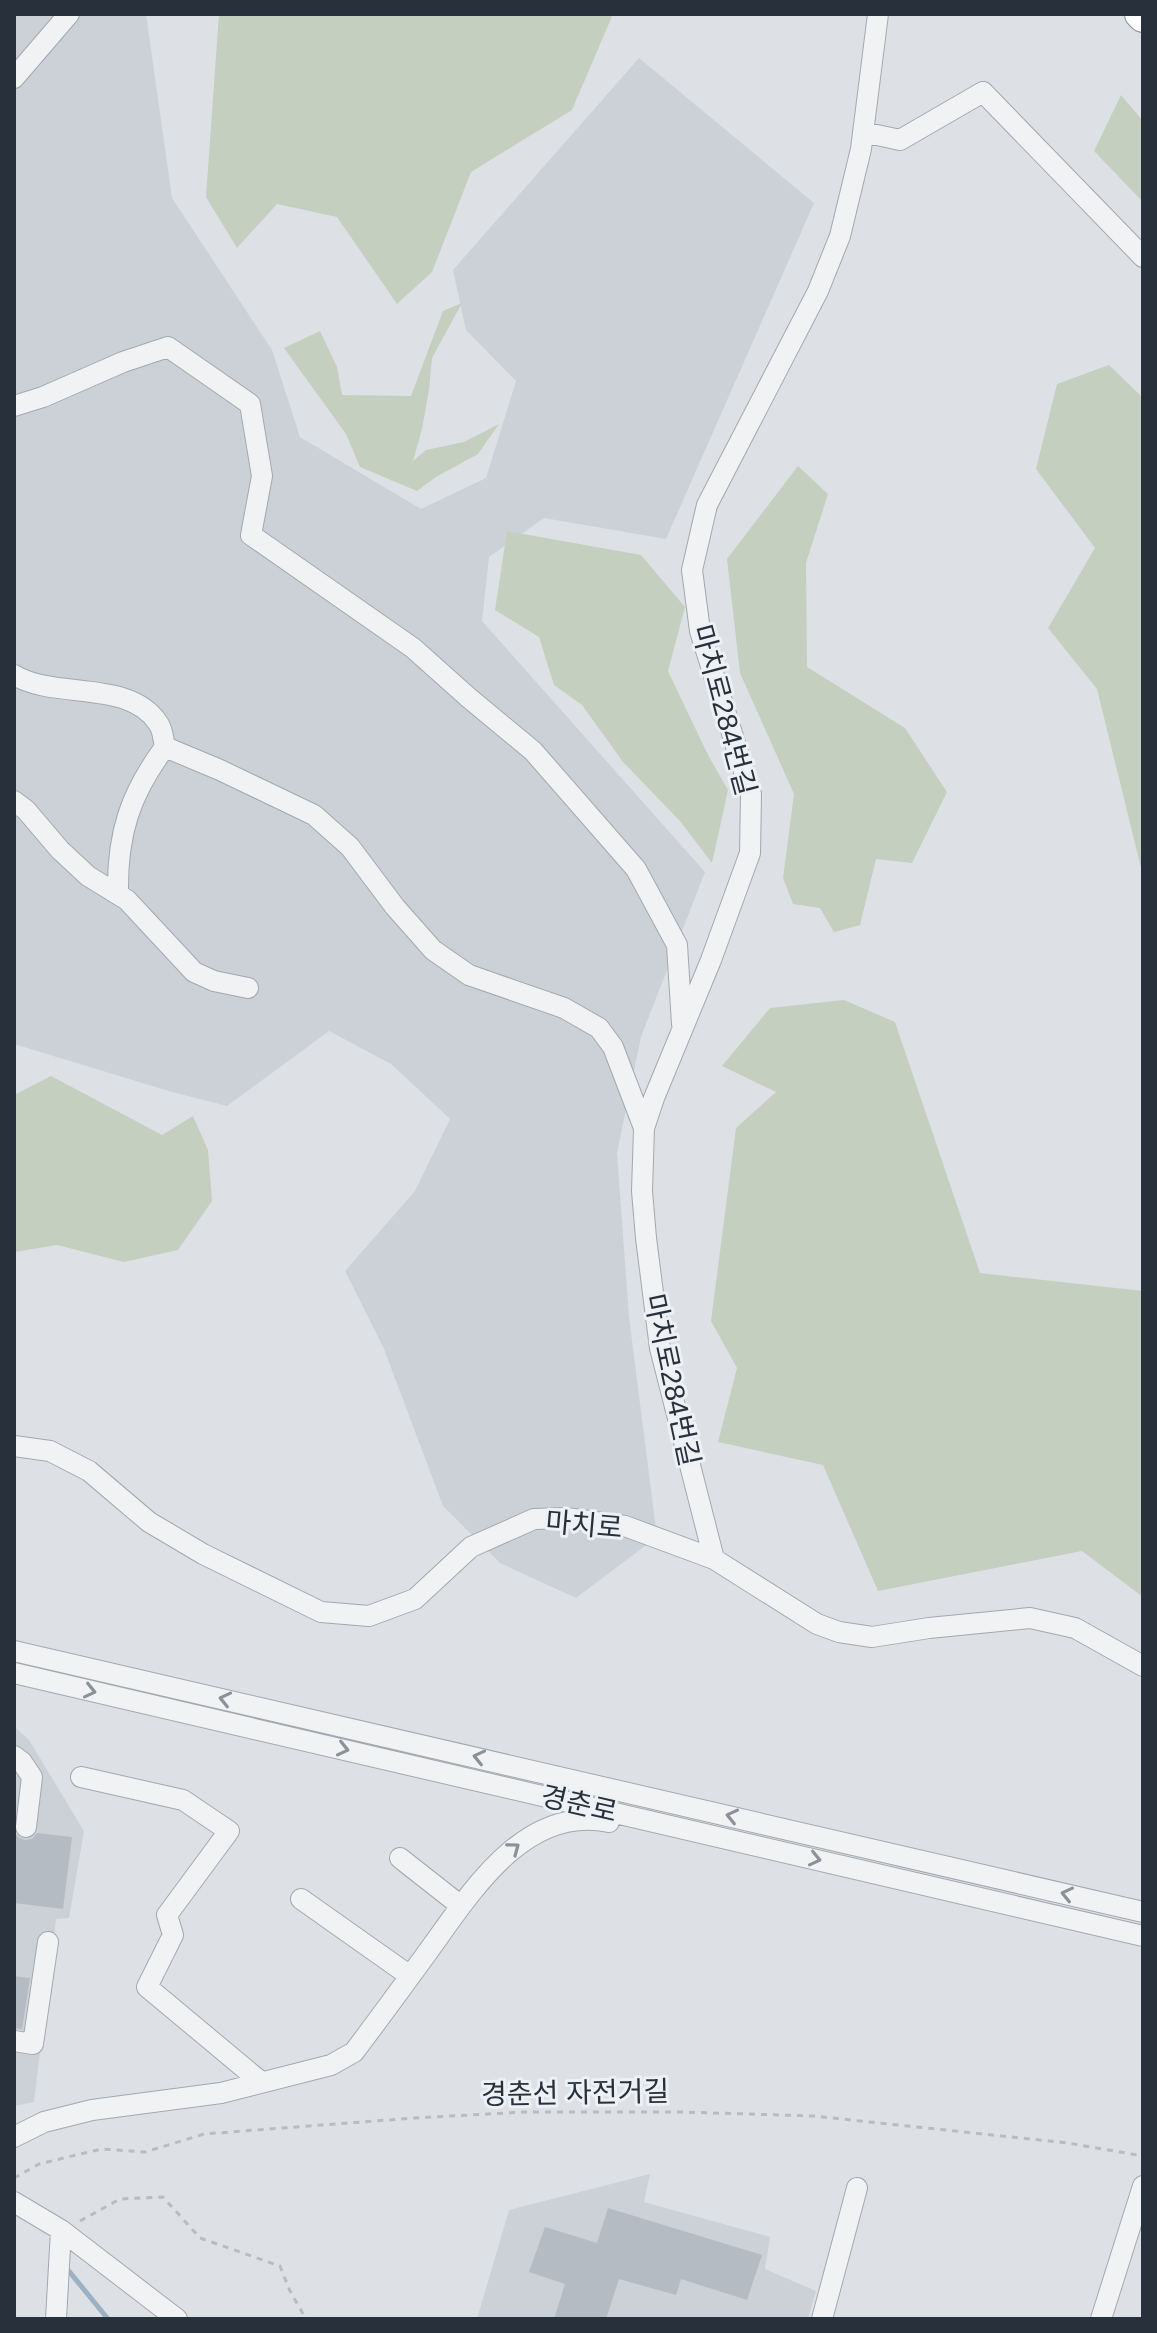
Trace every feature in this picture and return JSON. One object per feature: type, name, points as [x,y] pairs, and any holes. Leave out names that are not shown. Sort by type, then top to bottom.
[{"type":"street","points":[[14,78],[69,14]]},
{"type":"street","name":"마치로284번길","points":[[714,1559],[660,1348],[643,1207],[644,1128],[750,853],[751,794],[700,631],[692,570],[707,505],[818,291],[834,250],[863,132],[878,14]]},
{"type":"street","points":[[863,132],[900,140],[983,92],[1143,257]]},
{"type":"street","points":[[14,406],[168,347],[250,404],[262,476],[251,535],[413,648],[533,751],[636,869],[670,932],[677,945],[683,1029]]},
{"type":"street","points":[[14,675],[24,681],[54,688],[118,695],[144,709],[160,724],[165,747],[148,770],[131,803],[117,861],[118,893]]},
{"type":"street","points":[[165,747],[314,815],[350,847],[395,907],[433,950],[469,975],[564,1008],[599,1028],[613,1047],[644,1128]]},
{"type":"street","points":[[14,801],[88,876],[118,893],[158,930],[194,972],[214,981],[248,988]]},
{"type":"street","name":"마치로","points":[[14,1446],[50,1451],[89,1471],[149,1522],[203,1554],[321,1612],[369,1616],[415,1599],[471,1547],[534,1519],[566,1518],[625,1526],[714,1559],[817,1624],[839,1632],[872,1637],[1030,1618],[1075,1628],[1143,1666]]},
{"type":"street","name":"경춘로","points":[[14,1651],[1143,1912]]},
{"type":"street","name":"경춘로","points":[[14,1673],[1143,1936]]},
{"type":"street","points":[[14,1756],[32,1777],[26,1827]]},
{"type":"street","points":[[81,1777],[183,1800],[229,1831],[167,1915],[173,1935],[147,1987],[261,2082]]},
{"type":"street","points":[[14,2137],[44,2122],[92,2110],[221,2093],[331,2065],[354,2052],[461,1906],[504,1855],[531,1835],[563,1821],[591,1818],[782,1851]]},
{"type":"street","points":[[400,1858],[461,1906]]},
{"type":"street","points":[[301,1899],[410,1976]]},
{"type":"street","points":[[1072,1919],[1143,1948]]},
{"type":"street","points":[[14,2041],[33,2044],[48,1942]]},
{"type":"street","points":[[822,2319],[857,2188]]},
{"type":"street","points":[[1101,2319],[1142,2194]]},
{"type":"street","points":[[14,2202],[61,2230],[177,2319]]},
{"type":"street","points":[[56,2319],[61,2230]]},
{"type":"path","name":"경춘선 자전거길","points":[[14,2178],[39,2164],[102,2149],[145,2152],[204,2134],[426,2117],[546,2112],[813,2116],[1068,2143],[1143,2156]]},
{"type":"path","points":[[61,2230],[120,2199],[163,2197],[200,2238],[280,2266],[306,2319]]},
{"type":"shaded area","points":[[14,14],[146,14],[172,198],[272,350],[300,437],[421,509],[486,478],[516,381],[466,330],[453,270],[639,58],[814,203],[666,539],[544,518],[489,557],[482,621],[705,872],[641,1037],[617,1153],[629,1317],[657,1537],[576,1598],[500,1563],[443,1506],[384,1349],[345,1271],[415,1191],[450,1119],[391,1064],[329,1031],[227,1106],[14,1044]]},
{"type":"shaded area","points":[[14,1726],[29,1740],[84,1831],[69,1918],[56,1919],[34,2102],[14,2106]]},
{"type":"shaded area","points":[[650,2174],[644,2202],[770,2237],[765,2269],[816,2291],[808,2319],[477,2319],[509,2210]]},
{"type":"green space","points":[[219,14],[613,14],[572,110],[471,172],[432,272],[397,304],[337,217],[277,204],[237,248],[206,197]]},
{"type":"green space","points":[[1121,95],[1143,121],[1143,202],[1094,151]]},
{"type":"green space","points":[[462,303],[432,358],[422,429],[413,461],[426,450],[464,442],[499,424],[478,454],[417,491],[360,467],[346,434],[284,348],[320,331],[337,367],[342,395],[411,396],[443,311]]},
{"type":"green space","points":[[1109,365],[1143,398],[1143,876],[1097,689],[1048,628],[1095,548],[1036,469],[1057,384]]},
{"type":"green space","points":[[798,466],[828,494],[806,563],[807,667],[905,728],[947,792],[912,863],[876,859],[860,925],[834,932],[820,908],[793,904],[783,878],[794,794],[740,673],[727,559]]},
{"type":"green space","points":[[507,531],[641,555],[685,607],[668,671],[728,790],[712,863],[680,821],[623,762],[582,705],[554,685],[539,637],[495,610]]},
{"type":"green space","points":[[844,1000],[895,1022],[980,1273],[1143,1291],[1143,1597],[1082,1551],[878,1591],[823,1465],[718,1442],[737,1368],[711,1321],[736,1128],[776,1092],[722,1066],[770,1008]]},
{"type":"green space","points":[[51,1076],[162,1135],[193,1116],[208,1150],[212,1201],[178,1250],[124,1262],[57,1245],[14,1252],[14,1095]]},
{"type":"building","points":[[14,1832],[25,1840],[32,1839],[37,1833],[72,1837],[63,1909],[14,1903]]},
{"type":"building","points":[[14,1976],[30,1978],[22,2029],[14,2028]]},
{"type":"building","points":[[608,2208],[762,2255],[747,2300],[681,2279],[676,2295],[619,2279],[606,2319],[554,2319],[565,2284],[529,2272],[545,2227],[597,2243]]},
{"type":"waterway","points":[[68,2270],[108,2319]]}]
